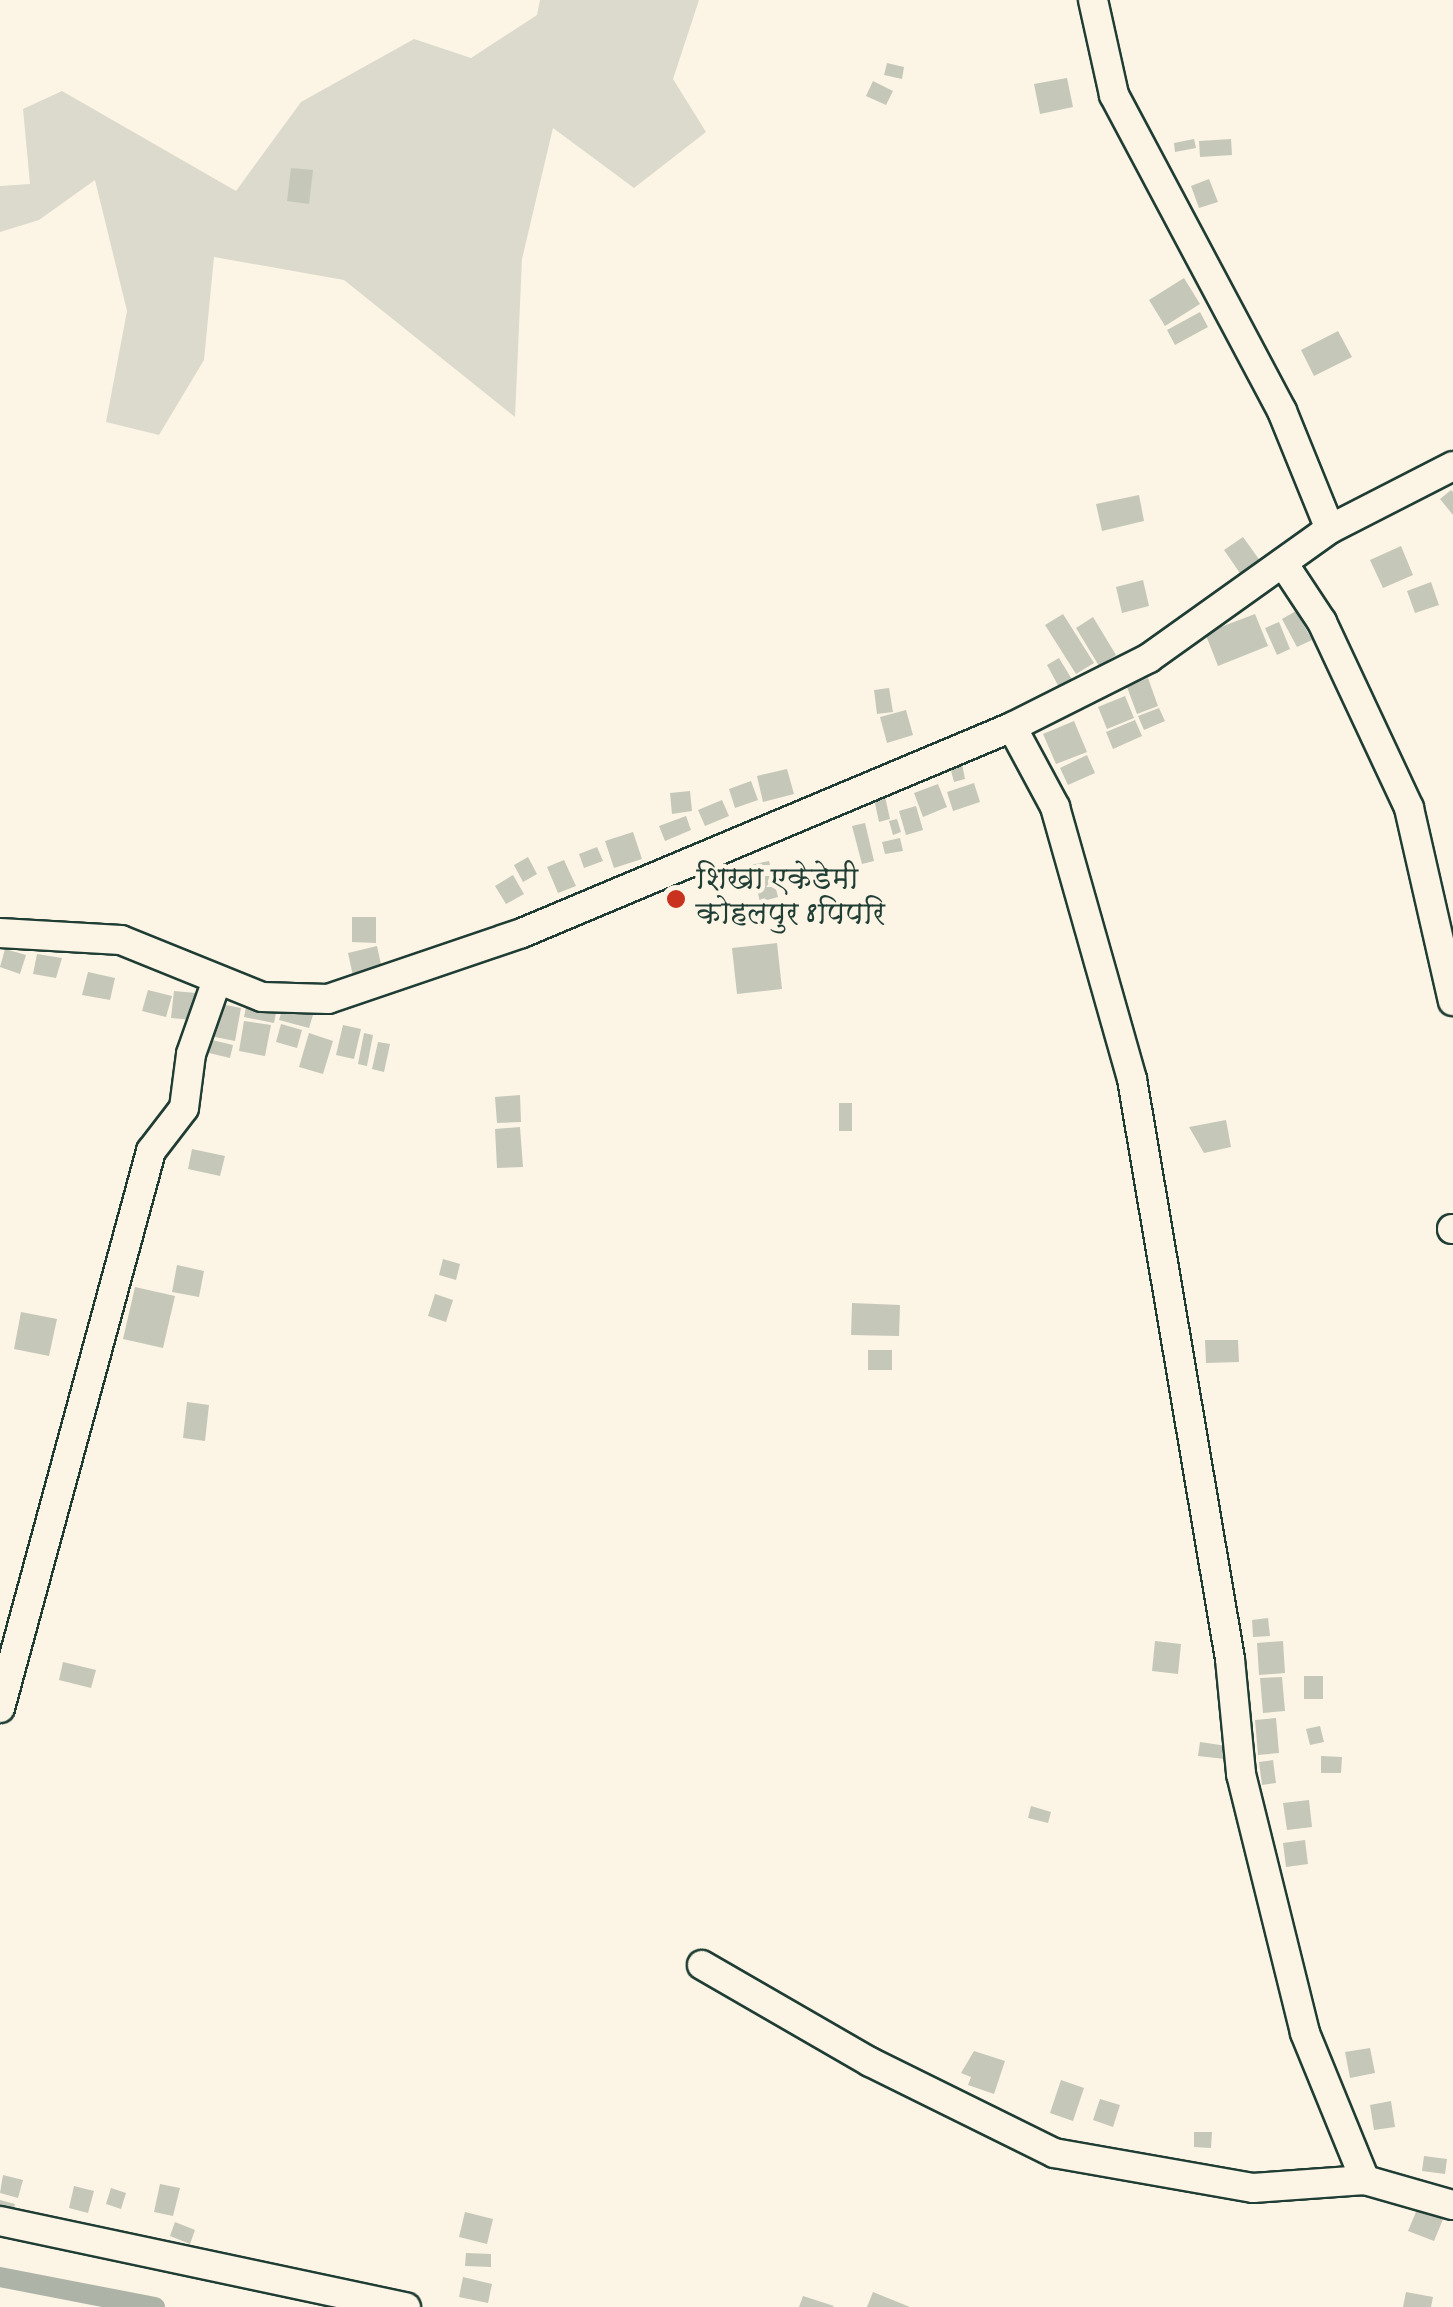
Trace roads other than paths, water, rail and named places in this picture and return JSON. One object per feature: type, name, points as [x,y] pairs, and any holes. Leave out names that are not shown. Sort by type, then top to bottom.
[{"type":"street","points":[[1093,0],[1114,95],[1282,412],[1330,528]]},
{"type":"street","points":[[0,933],[121,940],[262,996],[328,998],[522,933],[1012,728],[1150,658],[1330,528],[1453,466]]},
{"type":"street","points":[[1283,563],[1322,622],[1408,808],[1453,1001]]},
{"type":"street","points":[[1012,728],[1055,807],[1132,1079],[1222,1608],[1241,1774],[1304,2033],[1365,2180]]},
{"type":"street","points":[[0,1708],[150,1151],[184,1108],[191,1054],[218,980]]},
{"type":"street","points":[[702,1965],[870,2062],[1054,2153],[1253,2188],[1365,2180],[1453,2205]]},
{"type":"street","points":[[0,2221],[406,2307]]},
{"type":"waterway","points":[[0,2277],[155,2307]]},
{"type":"place","name":"शिखा एकेडेमी कोहलपुर 8पिपरि","points":[[676,899]]}]
